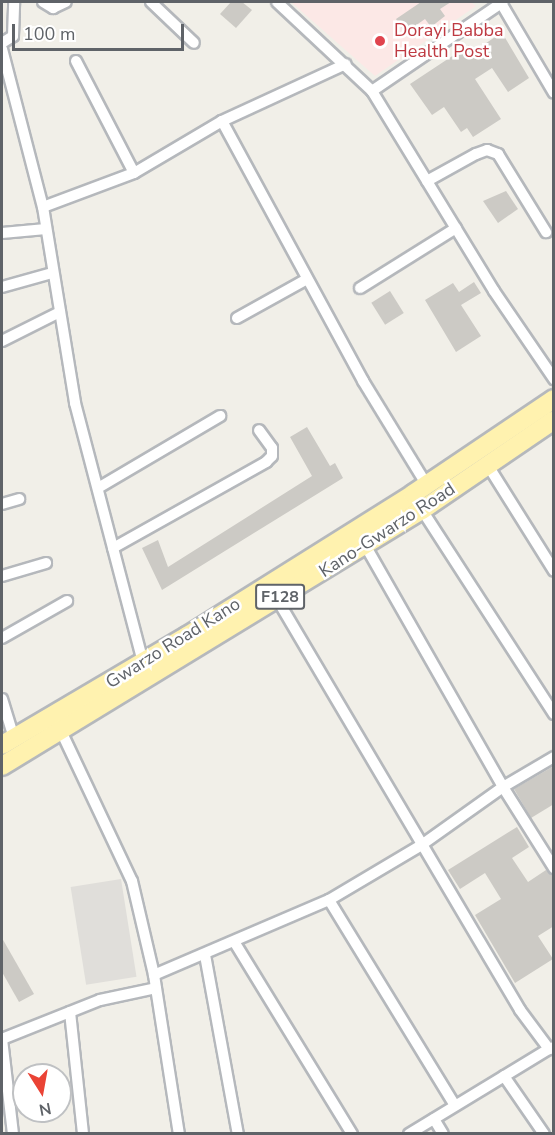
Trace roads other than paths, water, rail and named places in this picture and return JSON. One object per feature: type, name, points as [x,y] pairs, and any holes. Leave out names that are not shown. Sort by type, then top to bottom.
[{"type":"main road","name":"Gwarzo Road Kano","points":[[8,742],[143,662],[426,484],[554,399]]},
{"type":"main road","name":"Kano-Gwarzo Road","points":[[2,766],[422,510],[554,420]]},
{"type":"street","points":[[2,43],[13,36],[14,2]]},
{"type":"street","points":[[43,2],[53,8],[66,2]]},
{"type":"street","points":[[151,2],[194,43]]},
{"type":"street","points":[[277,2],[346,64],[372,91],[456,228],[554,379]]},
{"type":"street","points":[[372,91],[502,2],[554,93]]},
{"type":"street","points":[[2,49],[42,207],[75,403],[143,662]]},
{"type":"street","points":[[76,61],[134,173]]},
{"type":"street","points":[[42,207],[134,173],[222,121],[346,64]]},
{"type":"street","points":[[222,121],[307,279],[426,484]]},
{"type":"street","points":[[427,181],[476,154],[487,150],[498,154],[546,232]]},
{"type":"street","points":[[360,288],[456,228]]},
{"type":"street","points":[[2,233],[46,229]]},
{"type":"street","points":[[2,287],[52,273]]},
{"type":"street","points":[[237,318],[307,279]]},
{"type":"street","points":[[2,341],[60,312]]},
{"type":"street","points":[[98,488],[220,416]]},
{"type":"street","points":[[113,548],[266,462],[272,456],[272,448],[260,429]]},
{"type":"street","points":[[487,464],[554,571]]},
{"type":"street","points":[[2,504],[19,499]]},
{"type":"street","points":[[422,510],[554,714]]},
{"type":"street","points":[[364,545],[503,787],[554,868]]},
{"type":"street","points":[[2,576],[46,563]]},
{"type":"street","points":[[277,599],[420,846],[520,1010],[551,1048],[409,1134]]},
{"type":"street","points":[[2,638],[68,601]]},
{"type":"street","points":[[2,699],[8,742]]},
{"type":"street","points":[[61,731],[132,881],[154,975],[178,1134]]},
{"type":"street","points":[[154,975],[235,943],[328,900],[420,846],[503,787],[554,757]]},
{"type":"street","points":[[328,900],[455,1106]]},
{"type":"street","points":[[235,943],[352,1134]]},
{"type":"street","points":[[205,955],[238,1134]]},
{"type":"street","points":[[8,1128],[2,1039],[100,1000],[156,988]]},
{"type":"street","points":[[70,1012],[83,1134]]},
{"type":"street","points":[[504,1076],[544,1134]]},
{"type":"street","points":[[434,1119],[443,1134]]},
{"type":"place","name":"Dorayi Babba Health Post","points":[[380,41]]}]
